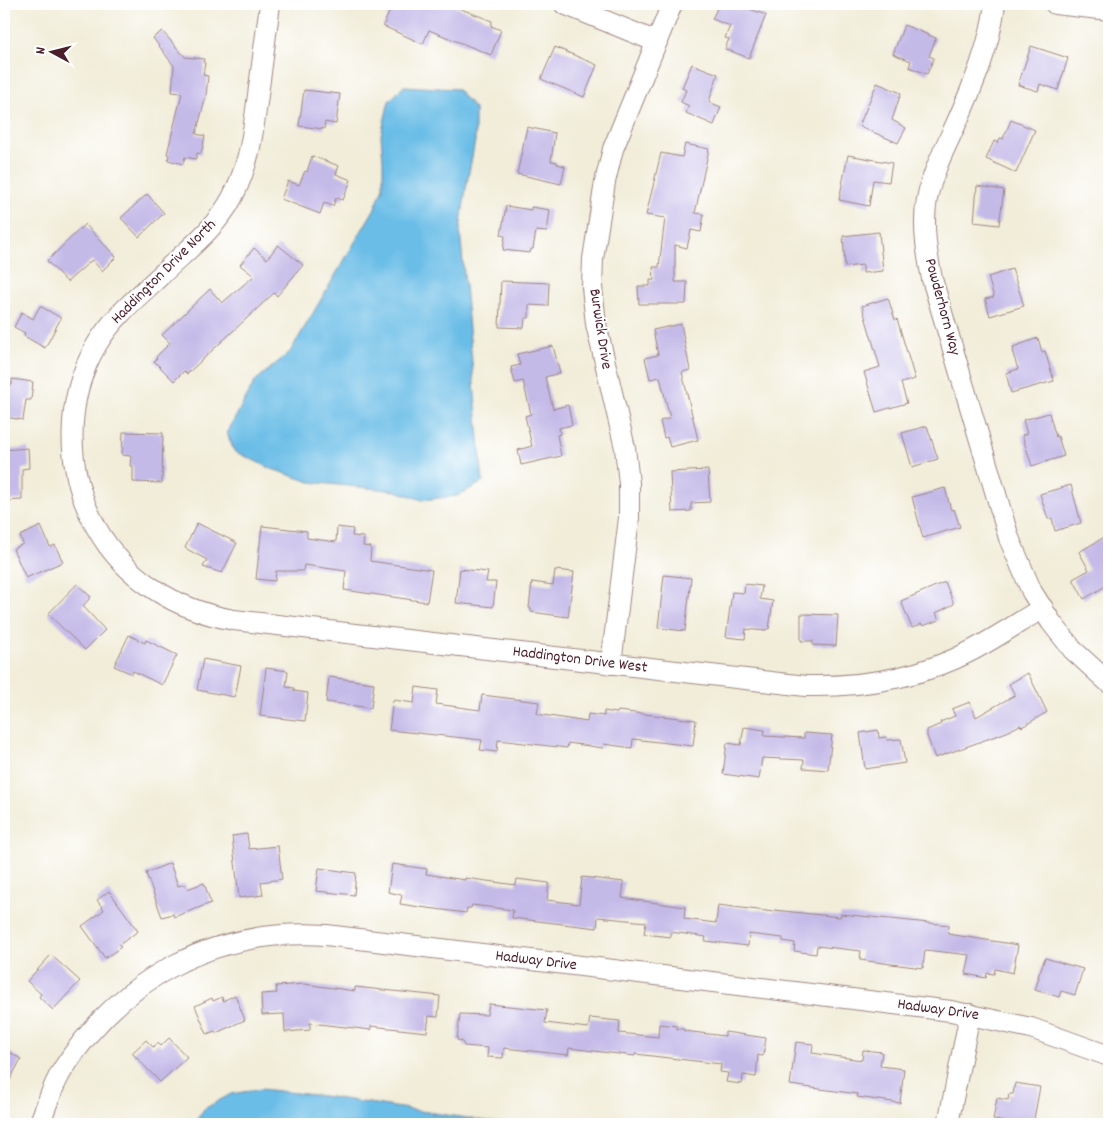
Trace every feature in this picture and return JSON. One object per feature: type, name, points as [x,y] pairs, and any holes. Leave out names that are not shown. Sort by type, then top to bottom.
[{"type":"street","name":"Haddington Drive North","points":[[118,559],[101,536],[88,512],[77,479],[73,453],[72,426],[76,400],[86,366],[98,343],[114,322],[215,223],[243,176],[250,150],[270,4]]},
{"type":"street","points":[[564,4],[656,42]]},
{"type":"street","name":"Burwick Drive","points":[[611,664],[629,518],[629,482],[625,448],[596,324],[592,287],[593,259],[604,182],[613,149],[672,4]]},
{"type":"street","name":"Powderhorn Way","points":[[995,4],[990,31],[977,74],[938,163],[927,198],[926,244],[932,279],[1009,538],[1032,592],[1051,622],[1067,643],[1109,683]]},
{"type":"street","points":[[1055,4],[1109,10]]},
{"type":"street","name":"Haddington Drive West","points":[[118,559],[158,593],[182,606],[217,617],[806,686],[859,684],[911,674],[944,663],[992,640],[1043,608]]},
{"type":"street","name":"Hadway Drive","points":[[39,1124],[46,1102],[62,1070],[77,1048],[119,1001],[155,975],[178,962],[202,952],[228,943],[299,934],[326,935],[970,1014],[1031,1028],[1109,1056]]},
{"type":"street","points":[[948,1124],[970,1014]]},
{"type":"water","points":[[404,86],[457,89],[475,109],[475,141],[460,230],[483,482],[457,496],[422,500],[396,491],[310,482],[272,469],[234,451],[227,433],[255,381],[290,352],[375,208],[383,187],[381,135],[389,101]]},
{"type":"water","points":[[261,1089],[323,1096],[505,1124],[194,1124],[204,1109],[231,1094]]},
{"type":"building","points":[[393,4],[448,4],[492,21],[491,26],[501,30],[491,55],[429,30],[423,44],[383,26]]},
{"type":"building","points":[[719,4],[736,4],[766,15],[749,58],[725,49],[729,39],[725,38],[730,26],[712,19]]},
{"type":"building","points":[[904,25],[936,38],[929,56],[934,58],[927,74],[909,67],[911,61],[893,54]]},
{"type":"building","points":[[162,31],[185,57],[204,59],[203,75],[208,76],[206,96],[196,134],[205,136],[201,154],[197,153],[196,159],[185,157],[183,164],[168,160],[169,155],[167,154],[182,93],[172,92],[174,66],[153,38]]},
{"type":"building","points":[[1031,46],[1068,58],[1058,90],[1040,84],[1038,91],[1018,85]]},
{"type":"building","points":[[555,47],[597,65],[584,97],[541,79]]},
{"type":"building","points":[[692,64],[718,74],[709,102],[721,107],[714,125],[686,113],[689,106],[681,102],[686,90],[682,88]]},
{"type":"building","points":[[877,83],[901,93],[892,120],[906,128],[898,143],[859,126]]},
{"type":"building","points":[[304,90],[340,94],[336,124],[325,122],[324,129],[299,126]]},
{"type":"building","points":[[1011,120],[1035,130],[1016,173],[986,159],[994,141],[998,143],[1000,138],[1003,139]]},
{"type":"building","points":[[527,127],[555,133],[551,161],[565,166],[561,184],[517,174]]},
{"type":"building","points":[[685,144],[709,149],[695,213],[704,214],[701,232],[691,230],[687,248],[675,245],[675,282],[687,282],[686,304],[639,304],[638,286],[650,286],[650,280],[654,280],[653,267],[659,267],[665,218],[646,215],[661,153],[682,157]]},
{"type":"building","points":[[848,155],[892,163],[889,182],[873,180],[869,206],[839,200]]},
{"type":"building","points":[[312,156],[339,166],[336,174],[351,180],[343,200],[336,198],[333,206],[324,203],[320,214],[281,199],[288,181],[299,185],[305,171],[307,172]]},
{"type":"building","points":[[977,186],[1004,190],[999,225],[974,222]]},
{"type":"building","points":[[147,194],[164,213],[139,237],[121,218]]},
{"type":"building","points":[[506,206],[531,210],[531,207],[550,210],[547,232],[536,231],[533,249],[531,249],[530,253],[503,250],[505,236],[501,235]]},
{"type":"building","points":[[85,224],[116,257],[102,271],[92,260],[67,282],[47,261]]},
{"type":"building","points":[[879,232],[883,271],[863,273],[863,265],[845,267],[843,236]]},
{"type":"building","points":[[278,245],[303,265],[277,296],[274,293],[187,374],[184,371],[174,381],[154,361],[170,343],[162,335],[210,289],[222,303],[254,276],[240,265],[254,248],[267,259]]},
{"type":"building","points":[[1012,269],[1024,306],[990,316],[985,299],[994,297],[988,277]]},
{"type":"building","points":[[501,281],[549,283],[548,306],[529,305],[529,318],[525,318],[524,328],[499,327]]},
{"type":"building","points":[[888,298],[895,320],[897,319],[915,379],[901,383],[907,403],[876,412],[864,372],[880,367],[862,306]]},
{"type":"building","points":[[40,306],[61,318],[45,348],[24,336],[25,333],[14,327],[22,312],[33,319]]},
{"type":"building","points":[[681,324],[690,370],[682,372],[698,440],[670,447],[667,437],[664,438],[660,421],[670,418],[660,377],[650,379],[645,358],[658,355],[653,330]]},
{"type":"building","points":[[1038,338],[1042,352],[1045,351],[1054,381],[1011,393],[1006,373],[1018,369],[1012,351],[1014,350],[1013,347]]},
{"type":"building","points":[[553,346],[560,373],[545,377],[553,409],[568,405],[572,425],[559,428],[560,434],[557,435],[561,456],[521,465],[518,450],[532,446],[525,416],[531,414],[523,381],[515,383],[511,367],[520,365],[517,354]]},
{"type":"building","points":[[12,379],[33,382],[31,400],[26,400],[23,420],[4,417],[4,384],[12,385]]},
{"type":"building","points":[[1049,413],[1064,456],[1032,466],[1022,435],[1027,434],[1023,420]]},
{"type":"building","points":[[927,426],[938,459],[912,467],[902,433]]},
{"type":"building","points":[[123,432],[163,433],[162,483],[133,482],[133,466],[130,466],[131,456],[122,455]]},
{"type":"building","points":[[28,448],[29,468],[22,469],[22,500],[4,501],[4,450]]},
{"type":"building","points":[[708,470],[710,502],[691,503],[691,511],[672,512],[670,472]]},
{"type":"building","points":[[1071,485],[1081,523],[1055,531],[1052,518],[1048,519],[1040,494]]},
{"type":"building","points":[[945,488],[951,510],[954,509],[960,527],[923,538],[912,497]]},
{"type":"building","points":[[197,523],[237,543],[222,573],[203,567],[207,560],[185,548]]},
{"type":"building","points":[[41,526],[50,547],[55,545],[63,562],[26,578],[13,549],[23,544],[20,536]]},
{"type":"building","points":[[262,526],[307,531],[307,538],[336,542],[337,527],[353,529],[352,536],[364,537],[363,546],[371,547],[370,561],[432,570],[427,602],[344,590],[346,571],[304,565],[303,571],[276,571],[275,581],[256,579]]},
{"type":"building","points":[[1103,538],[1109,548],[1109,584],[1084,599],[1073,579],[1089,570],[1079,552]]},
{"type":"building","points":[[460,569],[488,572],[486,582],[496,582],[493,607],[456,603]]},
{"type":"building","points":[[555,570],[574,572],[568,617],[531,612],[529,608],[532,582],[553,585]]},
{"type":"building","points":[[664,575],[691,578],[685,631],[658,628]]},
{"type":"building","points":[[945,582],[954,604],[936,613],[939,620],[912,628],[901,601]]},
{"type":"building","points":[[77,584],[91,597],[83,606],[105,630],[85,650],[48,614]]},
{"type":"building","points":[[745,584],[762,586],[760,599],[773,601],[769,629],[765,631],[746,629],[745,639],[726,637],[732,592],[744,593]]},
{"type":"building","points":[[801,614],[838,615],[836,646],[813,645],[813,641],[801,641]]},
{"type":"building","points":[[129,635],[145,643],[146,640],[177,655],[162,685],[133,671],[132,674],[114,666]]},
{"type":"building","points":[[203,659],[241,666],[235,697],[197,690]]},
{"type":"building","points":[[266,668],[288,671],[286,687],[294,688],[294,691],[308,693],[305,721],[260,716]]},
{"type":"building","points":[[1028,673],[1047,712],[1022,727],[1020,725],[1007,732],[935,758],[927,736],[927,730],[955,716],[952,709],[970,702],[976,717],[1015,695],[1009,684]]},
{"type":"building","points":[[329,677],[374,683],[371,708],[326,702]]},
{"type":"building","points":[[416,687],[438,690],[436,704],[480,710],[482,695],[539,702],[537,714],[587,722],[588,714],[604,716],[604,711],[696,720],[693,746],[633,739],[632,748],[604,744],[603,748],[568,743],[567,748],[498,740],[497,752],[480,750],[482,740],[389,730],[393,700],[414,703]]},
{"type":"building","points":[[744,727],[765,730],[764,736],[804,738],[804,733],[832,735],[828,770],[803,768],[804,760],[762,758],[759,779],[723,774],[727,743],[741,745]]},
{"type":"building","points":[[878,730],[879,738],[886,737],[887,740],[901,739],[905,763],[865,769],[860,733]]},
{"type":"building","points":[[247,834],[249,849],[278,846],[282,879],[261,882],[263,895],[239,898],[232,836]]},
{"type":"building","points":[[170,863],[178,886],[185,884],[187,889],[204,883],[211,903],[174,917],[173,914],[162,917],[146,873]]},
{"type":"building","points":[[392,864],[427,869],[426,874],[465,880],[465,878],[516,885],[517,879],[549,883],[547,900],[579,904],[582,877],[624,882],[622,898],[685,907],[684,919],[716,923],[718,905],[840,917],[841,914],[949,925],[948,934],[1018,945],[1013,973],[995,969],[994,974],[987,973],[986,978],[966,974],[970,955],[925,950],[923,968],[860,960],[861,951],[817,946],[816,954],[794,951],[795,943],[783,941],[783,938],[749,934],[748,946],[705,941],[706,937],[671,932],[671,937],[644,934],[646,922],[598,917],[597,928],[512,918],[513,910],[472,905],[471,908],[467,908],[466,913],[400,904],[402,895],[388,892]]},
{"type":"building","points":[[319,868],[356,873],[354,895],[316,891]]},
{"type":"building","points":[[109,891],[138,931],[119,945],[121,947],[105,958],[82,926],[104,910],[97,900]]},
{"type":"building","points":[[51,955],[80,981],[53,1010],[39,997],[41,994],[27,981]]},
{"type":"building","points":[[1045,958],[1083,969],[1075,995],[1061,991],[1059,997],[1035,990]]},
{"type":"building","points":[[304,984],[355,991],[355,987],[440,996],[438,1017],[429,1016],[427,1032],[371,1026],[371,1030],[310,1023],[310,1030],[285,1032],[284,1014],[262,1015],[261,994],[277,993],[276,986]]},
{"type":"building","points":[[235,995],[245,1020],[216,1033],[215,1031],[207,1034],[195,1006],[212,998],[213,1001],[222,997],[223,1001]]},
{"type":"building","points":[[489,1004],[547,1010],[545,1023],[588,1028],[590,1018],[620,1021],[619,1033],[658,1037],[659,1024],[677,1026],[677,1029],[684,1029],[684,1031],[725,1036],[725,1032],[766,1038],[763,1056],[758,1055],[756,1077],[743,1075],[742,1084],[726,1082],[728,1073],[720,1072],[721,1064],[635,1054],[635,1056],[569,1048],[568,1055],[504,1048],[503,1058],[487,1057],[488,1048],[464,1046],[462,1041],[457,1040],[460,1014],[487,1015]]},
{"type":"building","points":[[169,1038],[187,1057],[160,1082],[132,1053],[146,1040],[153,1047],[158,1043],[161,1046]]},
{"type":"building","points":[[796,1042],[813,1044],[812,1053],[862,1060],[863,1050],[882,1052],[880,1066],[904,1069],[900,1103],[857,1097],[858,1094],[790,1085]]},
{"type":"building","points":[[4,1049],[21,1059],[4,1091]]},
{"type":"building","points":[[1015,1083],[1040,1087],[1033,1124],[993,1120],[997,1098],[1008,1100],[1009,1094],[1013,1094]]}]
